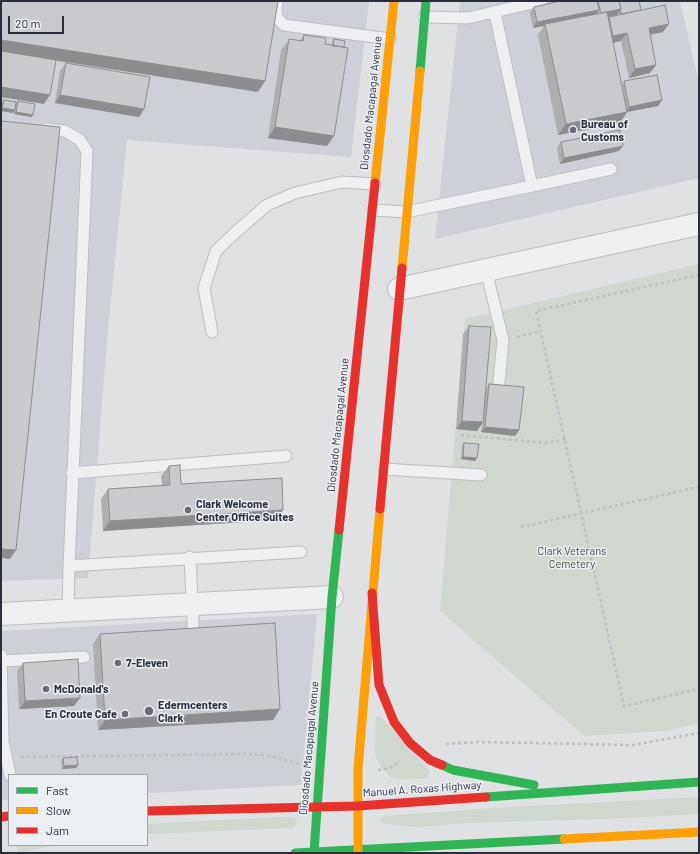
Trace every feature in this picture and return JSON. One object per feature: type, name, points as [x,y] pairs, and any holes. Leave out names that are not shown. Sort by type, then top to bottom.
[{"type":"main road","name":"Diosdado Macapagal Avenue","points":[[314,852],[332,598],[394,1]]},
{"type":"main road","points":[[358,850],[358,768],[372,592],[426,1]]},
{"type":"main road","points":[[372,592],[379,685],[394,722],[410,743],[430,760],[453,770],[563,790]]},
{"type":"main road","name":"Manuel A. Roxas Highway","points":[[148,811],[357,806],[563,790],[699,782]]},
{"type":"main road","points":[[295,853],[699,832]]},
{"type":"street","points":[[399,289],[699,224]]},
{"type":"street","points":[[1,614],[332,598]]},
{"type":"lane","points":[[277,1],[276,8],[278,18],[284,25],[390,39]]},
{"type":"lane","points":[[424,17],[468,18],[495,13],[541,1]]},
{"type":"lane","points":[[495,13],[532,186]]},
{"type":"lane","points":[[37,129],[65,131],[80,140],[87,151],[72,473],[68,610]]},
{"type":"lane","points":[[373,210],[406,212],[611,169]]},
{"type":"lane","points":[[212,332],[204,288],[216,251],[237,231],[267,205],[295,193],[342,182],[376,184]]},
{"type":"lane","points":[[486,270],[503,340],[499,382]]},
{"type":"lane","points":[[72,473],[286,456]]},
{"type":"lane","points":[[384,469],[481,475]]},
{"type":"lane","points":[[69,566],[190,557],[301,552]]},
{"type":"lane","points":[[190,557],[194,648]]},
{"type":"lane","points":[[1,655],[2,742],[10,774]]},
{"type":"lane","points":[[1,661],[84,657]]},
{"type":"path","points":[[699,275],[536,311],[624,706],[699,689]]},
{"type":"path","points":[[503,340],[541,331]]},
{"type":"path","points":[[461,435],[547,443],[565,439]]},
{"type":"path","points":[[521,527],[699,487]]},
{"type":"path","points":[[383,770],[418,751],[444,744],[478,742],[633,745],[699,733]]},
{"type":"path","points":[[6,758],[250,754],[272,756],[305,765]]},
{"type":"shaded area","points":[[1,1],[369,1],[351,157],[127,140],[107,341],[88,578],[1,581]]},
{"type":"shaded area","name":"Bureau of Customs","points":[[460,1],[680,1],[699,83],[699,178],[435,239]]},
{"type":"shaded area","points":[[317,614],[301,785],[148,793],[148,774],[8,774],[8,800],[1,800],[1,631]]},
{"type":"green space","name":"Clark Veterans Cemetery","points":[[699,264],[699,723],[665,731],[584,736],[440,611],[465,319]]},
{"type":"green space","points":[[378,716],[381,717],[430,771],[428,778],[403,779],[390,777],[383,770],[376,758],[375,748],[376,718]]},
{"type":"green space","points":[[699,797],[699,814],[607,819],[467,823],[419,827],[384,824],[380,820],[384,816],[493,808]]},
{"type":"green space","points":[[293,817],[296,819],[297,824],[292,828],[148,834],[148,824]]},
{"type":"green space","points":[[17,846],[52,846],[18,853]]},
{"type":"building","points":[[1,1],[278,1],[265,81],[1,40]]},
{"type":"building","points":[[560,1],[597,1],[599,10],[537,22],[534,7]]},
{"type":"building","points":[[598,1],[619,1],[621,9],[601,13]]},
{"type":"building","points":[[619,1],[639,1],[641,10],[621,14]]},
{"type":"building","points":[[665,5],[669,24],[649,28],[656,65],[635,69],[627,33],[613,36],[609,17]]},
{"type":"building","points":[[607,12],[627,112],[566,124],[545,24]]},
{"type":"building","points":[[304,35],[326,38],[325,44],[348,48],[334,136],[275,127],[289,39],[303,41]]},
{"type":"building","points":[[334,39],[345,41],[344,47],[333,46]]},
{"type":"building","points":[[1,51],[56,60],[50,95],[1,87]]},
{"type":"building","points":[[66,63],[150,77],[144,109],[60,95]]},
{"type":"building","points":[[657,75],[662,100],[629,107],[624,81]]},
{"type":"building","points":[[4,100],[16,102],[15,110],[2,108]]},
{"type":"building","points":[[18,101],[35,104],[33,115],[16,112]]},
{"type":"building","points":[[1,121],[60,127],[16,550],[1,549]]},
{"type":"building","points":[[620,130],[623,146],[564,158],[561,142]]},
{"type":"building","points":[[469,326],[491,327],[483,422],[462,421]]},
{"type":"building","points":[[489,384],[524,387],[519,430],[485,427]]},
{"type":"building","points":[[464,443],[479,444],[477,458],[463,457]]},
{"type":"building","name":"Clark Welcome Center Office Suites","points":[[180,465],[181,484],[282,478],[283,510],[110,521],[108,489],[170,485],[169,466]]},
{"type":"building","points":[[275,623],[280,709],[105,720],[100,634]]},
{"type":"building","name":"McDonald's","points":[[78,659],[80,698],[25,701],[23,663]]},
{"type":"building","points":[[77,757],[78,765],[64,766],[63,758]]},
{"type":"traffic: fast","points":[[420,71],[426,1]]},
{"type":"traffic: fast","points":[[314,852],[332,597],[339,530]]},
{"type":"traffic: fast","points":[[442,765],[453,770],[534,785]]},
{"type":"traffic: fast","points":[[486,797],[699,782]]},
{"type":"traffic: fast","points":[[295,853],[564,839]]},
{"type":"traffic: slow","points":[[375,183],[394,1]]},
{"type":"traffic: slow","points":[[402,268],[420,71]]},
{"type":"traffic: slow","points":[[358,850],[358,768],[380,509]]},
{"type":"traffic: slow","points":[[564,839],[699,832]]},
{"type":"traffic: jam","points":[[339,530],[375,183]]},
{"type":"traffic: jam","points":[[380,509],[402,268]]},
{"type":"traffic: jam","points":[[372,593],[379,685],[394,722],[410,743],[430,760],[442,765]]},
{"type":"traffic: jam","points":[[148,811],[357,806],[486,797]]},
{"type":"traffic: jam","points":[[1,817],[8,816]]},
{"type":"place","name":"Bureau of Customs","points":[[573,130]]},
{"type":"place","name":"Clark Welcome Center Office Suites","points":[[188,510]]},
{"type":"place","name":"7-Eleven","points":[[118,663]]},
{"type":"place","name":"McDonald's","points":[[46,689]]},
{"type":"place","name":"Edermcenters Clark","points":[[149,711]]},
{"type":"place","name":"En Croute Cafe","points":[[125,714]]}]
